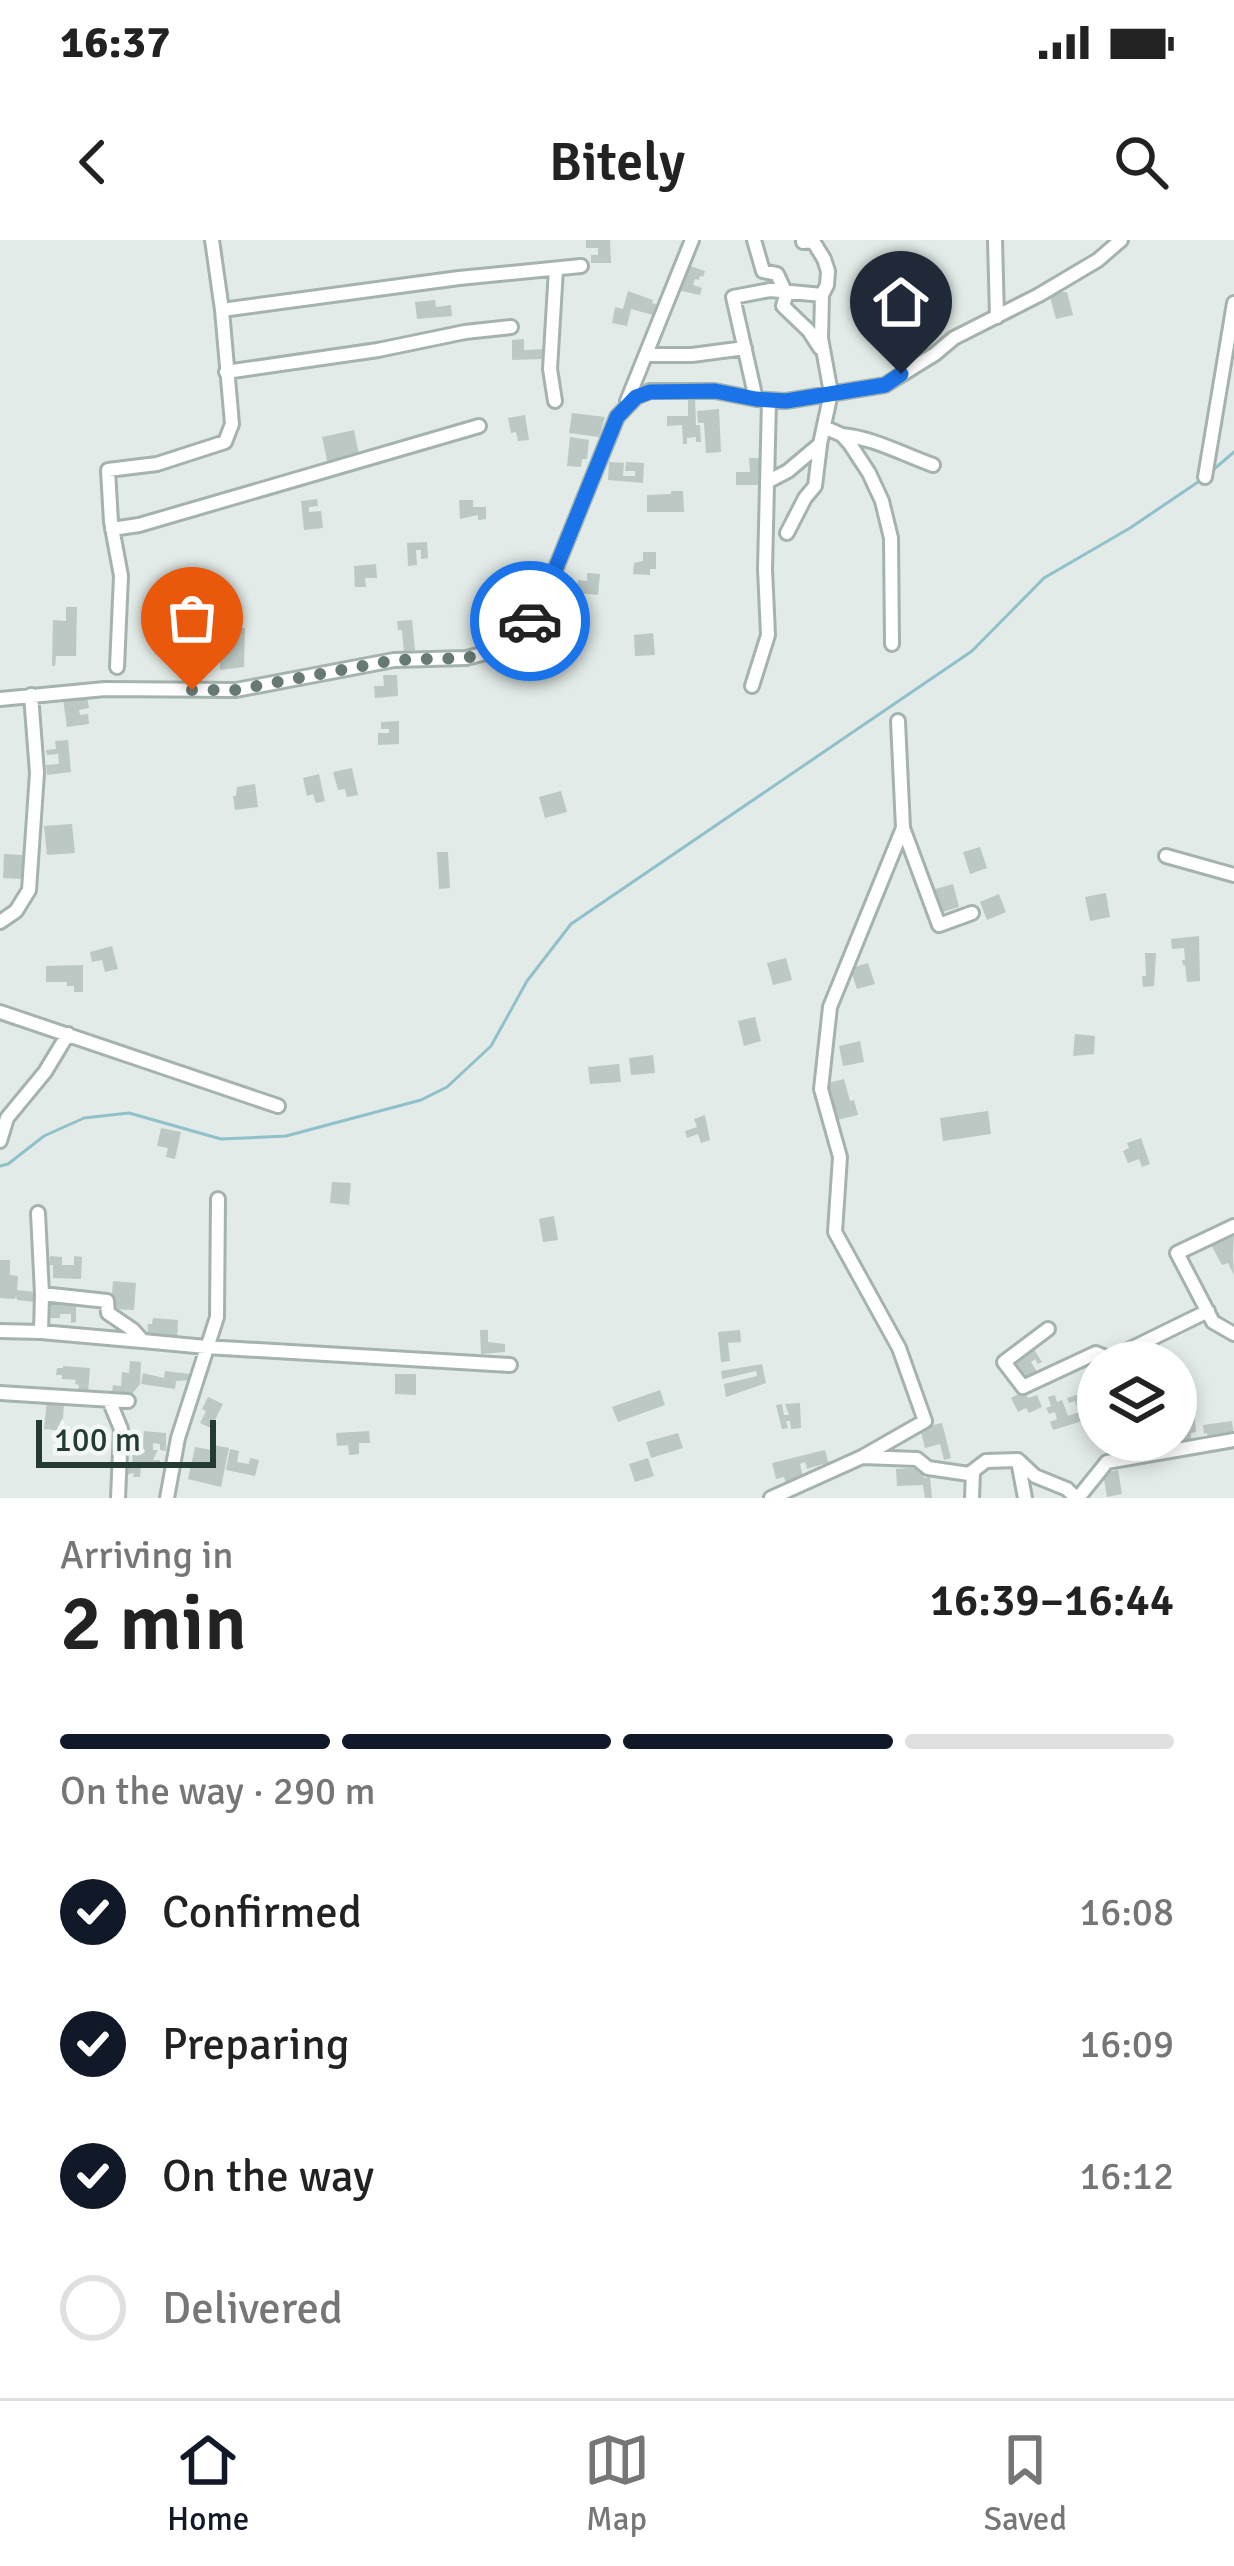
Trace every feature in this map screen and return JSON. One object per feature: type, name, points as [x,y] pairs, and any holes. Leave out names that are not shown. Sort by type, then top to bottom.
[{"type":"street","points":[[117,667],[122,576],[112,529],[108,470],[157,464],[225,442],[232,424],[212,240]]},
{"type":"street","points":[[625,408],[692,240]]},
{"type":"street","points":[[752,686],[767,635],[767,482],[762,400],[734,298],[783,287],[777,274],[763,271],[754,240]]},
{"type":"street","points":[[788,532],[815,486],[831,394],[822,352],[828,272],[813,241],[802,240]]},
{"type":"street","points":[[995,240],[997,317]]},
{"type":"street","points":[[0,699],[105,689],[236,690],[394,660],[466,658],[498,650],[512,643],[547,590],[617,417],[636,397],[650,392],[715,391],[786,401],[885,385],[954,338],[1098,260],[1121,240]]},
{"type":"street","points":[[222,310],[581,266]]},
{"type":"street","points":[[555,401],[550,369],[556,269]]},
{"type":"street","points":[[770,290],[823,296]]},
{"type":"street","points":[[787,292],[783,306],[809,331],[822,352]]},
{"type":"street","points":[[1204,477],[1234,303]]},
{"type":"street","points":[[226,373],[511,328]]},
{"type":"street","points":[[647,355],[745,348]]},
{"type":"street","points":[[112,529],[479,426]]},
{"type":"street","points":[[824,427],[842,435],[868,437],[933,465]]},
{"type":"street","points":[[842,435],[869,473],[891,538],[892,644]]},
{"type":"street","points":[[767,482],[820,444]]},
{"type":"street","points":[[0,922],[16,911],[29,890],[37,773],[31,695]]},
{"type":"street","points":[[898,721],[903,828],[939,925],[971,913]]},
{"type":"street","points":[[771,1498],[862,1457],[926,1421],[899,1348],[835,1232],[840,1157],[821,1089],[830,1007],[903,828]]},
{"type":"street","points":[[1166,856],[1234,875]]},
{"type":"street","points":[[0,1012],[278,1106]]},
{"type":"street","points":[[0,1141],[7,1118],[45,1072],[68,1034]]},
{"type":"street","points":[[167,1498],[178,1438],[217,1317],[218,1199]]},
{"type":"street","points":[[38,1213],[41,1332]]},
{"type":"street","points":[[1234,1226],[1177,1252],[1213,1322],[1234,1334]]},
{"type":"street","points":[[42,1294],[107,1301],[108,1313],[142,1341]]},
{"type":"street","points":[[1150,1341],[1208,1311]]},
{"type":"street","points":[[1048,1329],[1004,1362],[1023,1387],[1077,1362]]},
{"type":"street","points":[[0,1331],[510,1365]]},
{"type":"street","points":[[0,1394],[128,1401]]},
{"type":"street","points":[[109,1400],[122,1429],[118,1498]]},
{"type":"street","points":[[1197,1447],[1234,1440]]},
{"type":"street","points":[[862,1457],[916,1460],[928,1468],[969,1474],[986,1462],[1018,1460],[1035,1476],[1077,1498],[1107,1462],[1114,1461]]},
{"type":"street","points":[[1018,1460],[1025,1498]]},
{"type":"street","points":[[972,1498],[973,1472]]},
{"type":"building","points":[[586,240],[610,240],[611,263],[591,263],[598,248],[586,248]]},
{"type":"building","points":[[687,265],[705,271],[693,285],[702,288],[700,295],[677,290]]},
{"type":"building","points":[[628,291],[653,300],[653,315],[631,309],[627,326],[612,323],[615,307],[623,309]]},
{"type":"building","points":[[1067,292],[1073,315],[1056,319],[1050,297]]},
{"type":"building","points":[[435,300],[436,307],[451,305],[452,316],[417,319],[415,302]]},
{"type":"building","points":[[524,339],[524,350],[546,349],[546,359],[512,360],[512,340]]},
{"type":"building","points":[[695,397],[701,442],[687,438],[683,444],[682,425],[667,426],[667,416],[688,416],[688,398]]},
{"type":"building","points":[[719,409],[721,452],[706,453],[704,423],[698,423],[697,411]]},
{"type":"building","points":[[572,413],[605,417],[599,437],[569,433]]},
{"type":"building","points":[[525,415],[529,440],[518,441],[508,418]]},
{"type":"building","points":[[354,430],[360,459],[328,465],[322,437]]},
{"type":"building","points":[[570,437],[589,440],[581,467],[567,466]]},
{"type":"building","points":[[749,458],[764,458],[764,485],[736,485],[736,472],[750,472]]},
{"type":"building","points":[[609,462],[624,463],[623,476],[635,476],[635,471],[625,471],[626,462],[644,463],[643,483],[608,480]]},
{"type":"building","points":[[683,491],[684,512],[647,512],[647,495]]},
{"type":"building","points":[[317,499],[318,506],[309,507],[309,512],[321,511],[323,528],[304,530],[301,501]]},
{"type":"building","points":[[459,500],[486,507],[486,519],[478,520],[478,515],[460,519]]},
{"type":"building","points":[[427,542],[428,558],[421,559],[421,550],[416,550],[417,565],[408,566],[407,543]]},
{"type":"building","points":[[643,552],[656,552],[656,569],[650,569],[650,575],[633,574],[634,563],[643,561]]},
{"type":"building","points":[[376,564],[377,578],[365,578],[366,587],[355,587],[354,566]]},
{"type":"building","points":[[587,573],[600,574],[598,595],[577,593],[578,580],[587,581]]},
{"type":"building","points":[[66,607],[77,607],[76,656],[56,656],[52,666],[53,620],[66,621]]},
{"type":"building","points":[[412,620],[415,650],[404,652],[397,621]]},
{"type":"building","points":[[220,628],[245,628],[244,667],[220,670]]},
{"type":"building","points":[[653,633],[655,655],[635,656],[634,635]]},
{"type":"building","points":[[383,675],[397,675],[398,696],[375,698],[374,686],[384,686]]},
{"type":"building","points":[[87,696],[89,708],[79,710],[80,715],[88,714],[89,724],[67,727],[63,699]]},
{"type":"building","points":[[399,721],[399,744],[378,745],[378,733],[389,733],[381,729],[381,722]]},
{"type":"building","points":[[68,740],[71,772],[47,775],[46,765],[59,764],[58,754],[47,755],[46,750],[56,749],[55,741]]},
{"type":"building","points":[[352,768],[358,795],[347,797],[345,789],[338,790],[333,772]]},
{"type":"building","points":[[319,774],[325,801],[316,803],[313,794],[307,796],[303,778]]},
{"type":"building","points":[[255,784],[258,807],[235,810],[237,787]]},
{"type":"building","points":[[561,791],[567,812],[545,818],[539,797]]},
{"type":"building","points":[[72,824],[75,853],[47,855],[44,826]]},
{"type":"building","points":[[980,847],[987,868],[970,874],[963,852]]},
{"type":"building","points":[[437,852],[448,852],[450,888],[439,889]]},
{"type":"building","points":[[4,854],[23,855],[22,879],[3,878]]},
{"type":"building","points":[[953,884],[959,907],[939,913],[932,890]]},
{"type":"building","points":[[1106,893],[1110,917],[1090,921],[1085,897]]},
{"type":"building","points":[[999,894],[1006,912],[987,920],[980,902]]},
{"type":"building","points":[[1199,936],[1200,981],[1187,982],[1184,948],[1172,949],[1171,939]]},
{"type":"building","points":[[112,946],[118,969],[105,972],[102,960],[92,962],[90,952]]},
{"type":"building","points":[[1145,953],[1156,953],[1154,986],[1143,987]]},
{"type":"building","points":[[786,958],[792,980],[773,985],[767,963]]},
{"type":"building","points":[[868,963],[875,984],[857,989],[850,968]]},
{"type":"building","points":[[83,965],[83,992],[74,992],[67,982],[46,982],[46,966]]},
{"type":"building","points":[[755,1017],[761,1041],[744,1046],[738,1021]]},
{"type":"building","points":[[1075,1034],[1095,1036],[1094,1054],[1073,1056]]},
{"type":"building","points":[[860,1041],[864,1062],[843,1066],[839,1046]]},
{"type":"building","points":[[653,1055],[655,1073],[631,1075],[629,1058]]},
{"type":"building","points":[[619,1064],[621,1082],[590,1084],[588,1067]]},
{"type":"building","points":[[844,1079],[858,1115],[837,1120],[828,1083]]},
{"type":"building","points":[[988,1111],[991,1134],[943,1141],[940,1118]]},
{"type":"building","points":[[705,1115],[710,1140],[701,1143],[698,1134],[687,1138],[685,1131],[697,1127],[694,1119]]},
{"type":"building","points":[[161,1128],[181,1132],[175,1159],[166,1157],[168,1148],[157,1146]]},
{"type":"building","points":[[1141,1138],[1150,1164],[1142,1167],[1139,1159],[1128,1163],[1123,1151],[1129,1148],[1127,1143]]},
{"type":"building","points":[[332,1182],[351,1183],[349,1205],[330,1203]]},
{"type":"building","points":[[554,1216],[558,1240],[543,1242],[539,1219]]},
{"type":"building","points":[[1234,1230],[1234,1275],[1228,1263],[1222,1265],[1209,1241]]},
{"type":"building","points":[[50,1256],[62,1257],[62,1265],[74,1265],[74,1256],[82,1257],[81,1279],[53,1278]]},
{"type":"building","points":[[0,1260],[10,1260],[10,1275],[18,1276],[17,1290],[36,1292],[35,1302],[16,1296],[0,1298]]},
{"type":"building","points":[[113,1281],[136,1283],[134,1310],[111,1309]]},
{"type":"building","points":[[49,1302],[76,1302],[76,1322],[71,1323],[71,1314],[49,1318]]},
{"type":"building","points":[[153,1318],[178,1320],[177,1340],[147,1338]]},
{"type":"building","points":[[480,1330],[488,1330],[488,1342],[505,1344],[505,1352],[481,1354]]},
{"type":"building","points":[[740,1330],[741,1342],[728,1343],[730,1361],[721,1362],[718,1332]]},
{"type":"building","points":[[1033,1348],[1042,1362],[1031,1362],[1038,1373],[1027,1380],[1014,1360]]},
{"type":"building","points":[[130,1361],[141,1362],[140,1384],[132,1394],[112,1392],[113,1385],[121,1386],[122,1372],[129,1373]]},
{"type":"building","points":[[762,1364],[766,1383],[726,1397],[724,1384],[757,1376],[756,1371],[722,1379],[721,1371]]},
{"type":"building","points":[[63,1366],[90,1368],[88,1393],[78,1392],[76,1380],[56,1375]]},
{"type":"building","points":[[165,1371],[190,1374],[189,1380],[176,1381],[175,1389],[141,1384],[143,1373],[164,1378]]},
{"type":"building","points":[[395,1374],[416,1374],[416,1395],[395,1394]]},
{"type":"building","points":[[660,1390],[665,1405],[618,1422],[612,1407]]},
{"type":"building","points":[[1024,1391],[1028,1398],[1037,1395],[1042,1407],[1018,1412],[1011,1398]]},
{"type":"building","points":[[208,1397],[223,1404],[211,1428],[200,1423]]},
{"type":"building","points":[[1048,1397],[1062,1400],[1068,1416],[1077,1413],[1077,1423],[1053,1430],[1050,1422],[1057,1419],[1046,1408],[1051,1406]]},
{"type":"building","points":[[47,1401],[64,1403],[62,1431],[44,1429]]},
{"type":"building","points":[[800,1403],[801,1428],[791,1429],[786,1421],[788,1428],[782,1429],[776,1405],[782,1404],[784,1415],[789,1415],[785,1404]]},
{"type":"building","points":[[1232,1421],[1234,1436],[1208,1440],[1204,1434],[1203,1425]]},
{"type":"building","points":[[942,1423],[951,1458],[944,1460],[940,1444],[925,1448],[920,1428]]},
{"type":"building","points":[[144,1431],[166,1433],[166,1451],[153,1443],[153,1450],[158,1450],[153,1460],[160,1460],[160,1467],[141,1465],[140,1477],[124,1475],[125,1464],[132,1465],[133,1451],[142,1451]]},
{"type":"building","points":[[369,1431],[370,1443],[359,1443],[359,1454],[349,1455],[348,1445],[337,1446],[336,1433]]},
{"type":"building","points":[[678,1433],[683,1448],[651,1458],[646,1442]]},
{"type":"building","points":[[213,1445],[229,1448],[221,1487],[188,1479],[195,1447],[212,1450]]},
{"type":"building","points":[[230,1449],[239,1451],[237,1462],[259,1460],[255,1476],[226,1470]]},
{"type":"building","points":[[825,1450],[831,1472],[826,1473],[823,1464],[807,1469],[805,1462],[800,1464],[804,1481],[787,1486],[784,1477],[776,1479],[772,1463]]},
{"type":"building","points":[[648,1458],[654,1476],[635,1482],[629,1464]]},
{"type":"building","points":[[896,1469],[923,1469],[924,1478],[930,1477],[932,1498],[925,1498],[923,1485],[897,1486]]},
{"type":"building","points":[[1118,1470],[1122,1494],[1107,1497],[1103,1473]]},
{"type":"waterway","points":[[1213,470],[1234,452]]},
{"type":"waterway","points":[[0,1166],[44,1136],[84,1118],[129,1113],[221,1139],[286,1136],[421,1100],[447,1087],[491,1046],[527,981],[571,924],[972,651],[1044,578],[1201,480]]},
{"type":"way so far","points":[[192,690],[236,690],[394,660],[466,658],[512,643],[530,621]]},
{"type":"route","points":[[530,621],[617,417],[636,397],[650,392],[715,391],[786,401],[885,385],[901,374]]}]
